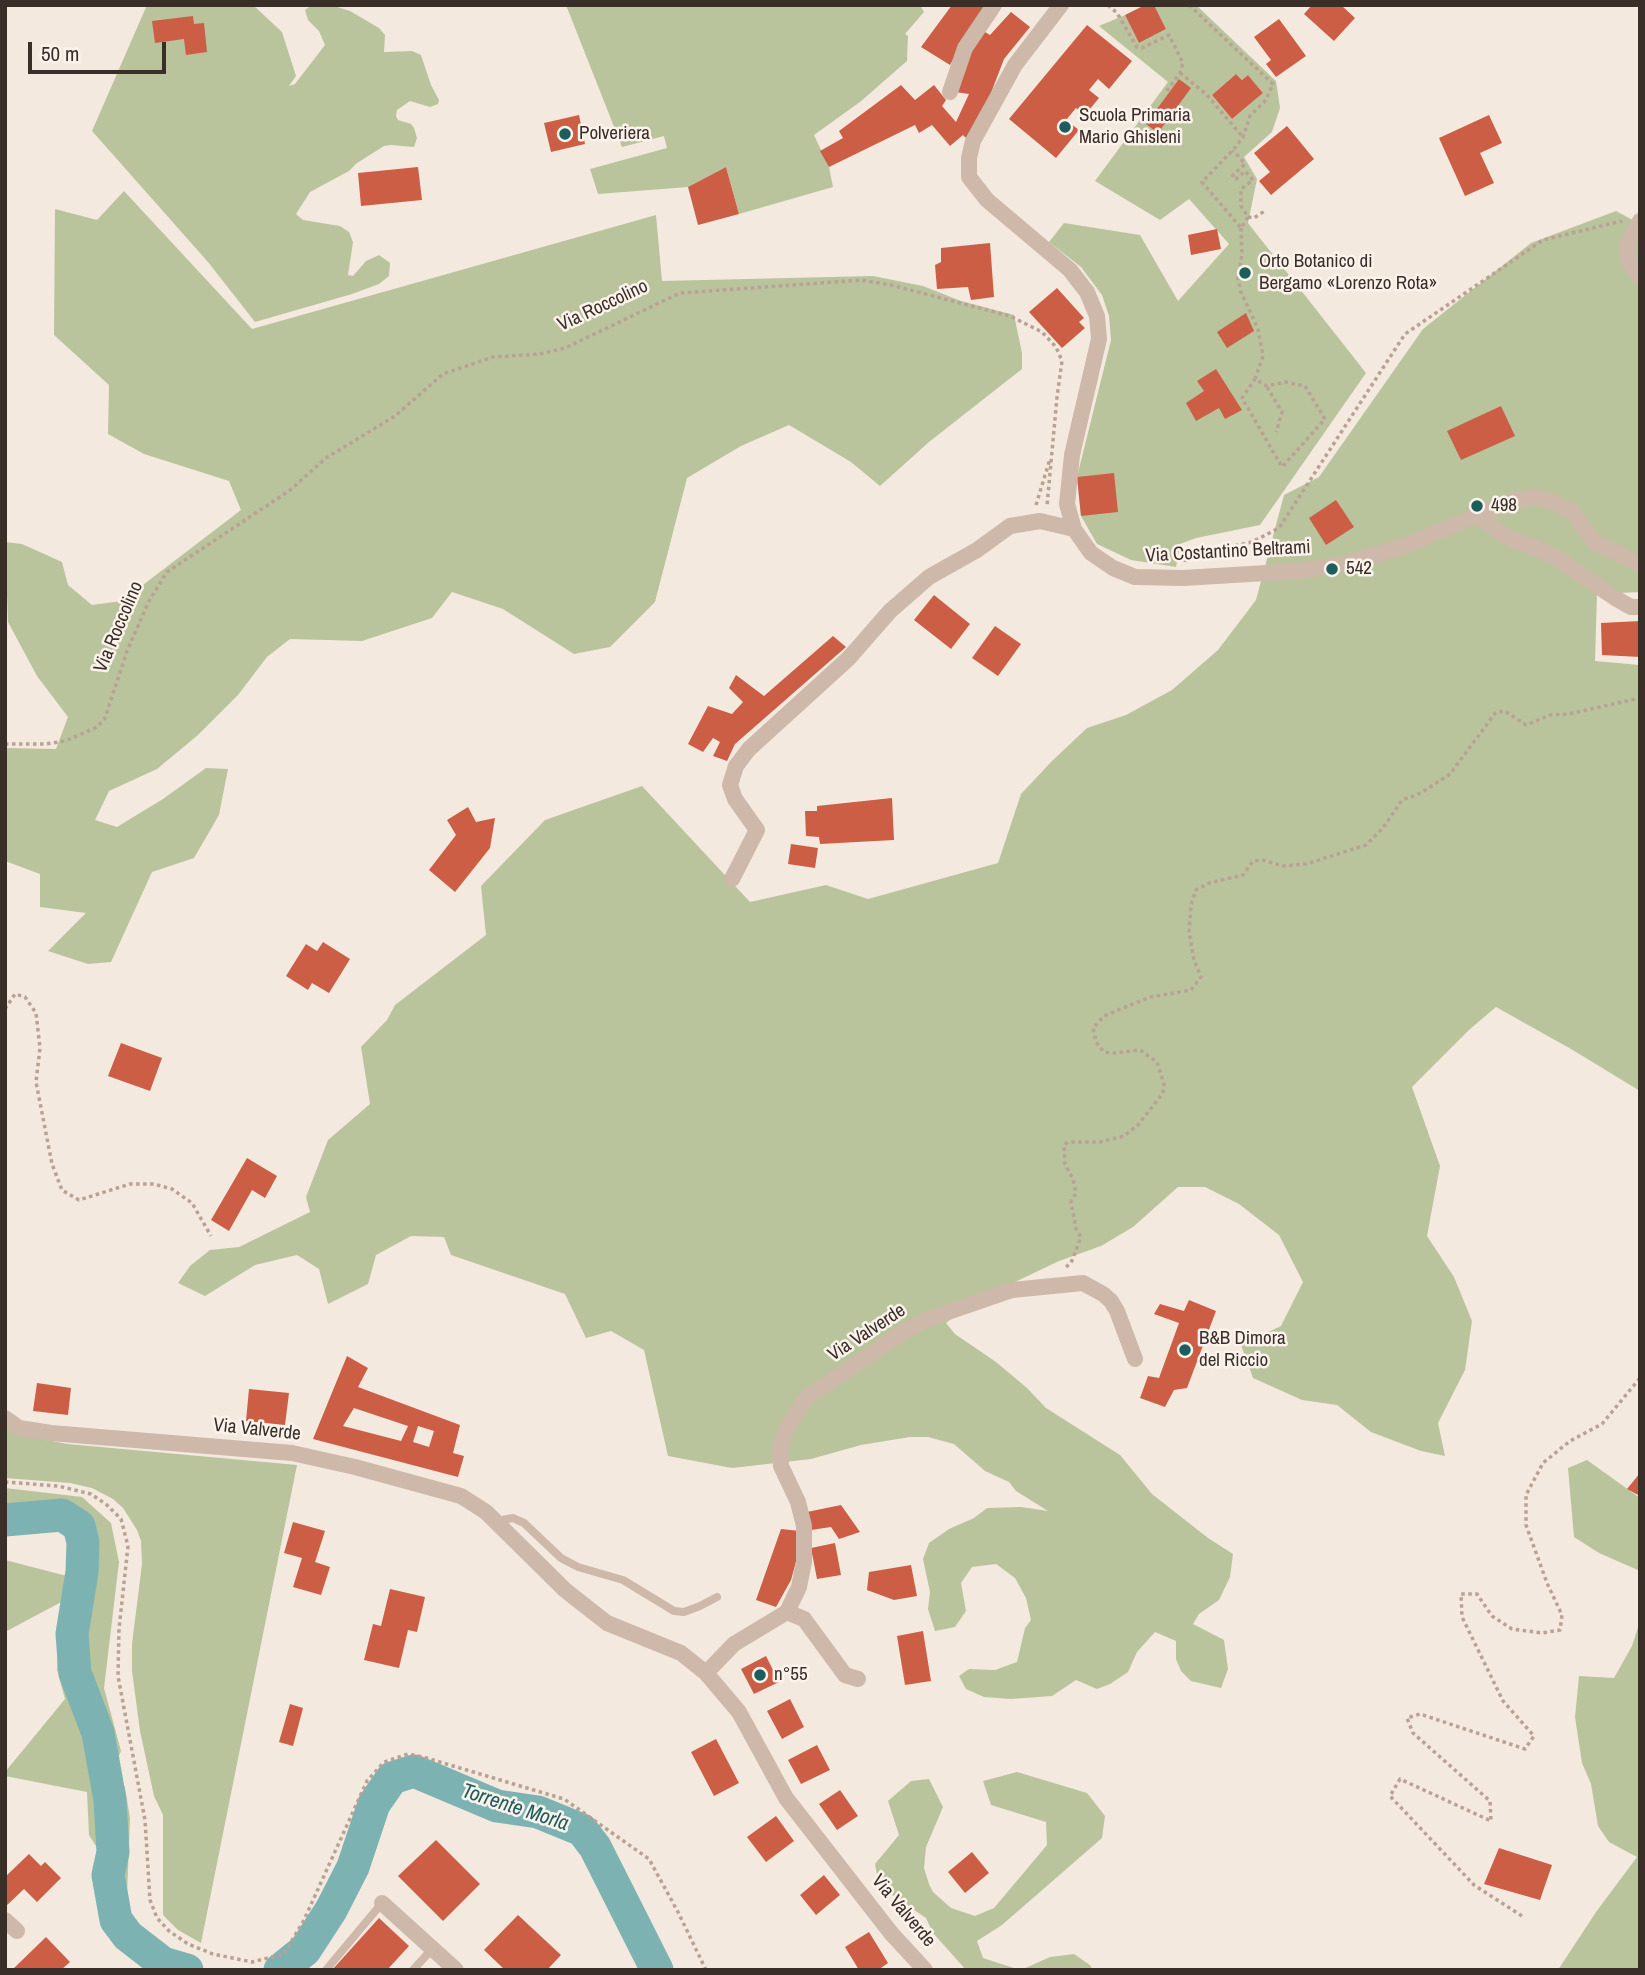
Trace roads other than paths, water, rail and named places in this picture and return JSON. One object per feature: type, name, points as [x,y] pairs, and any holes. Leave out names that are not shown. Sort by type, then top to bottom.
[{"type":"street","points":[[950,92],[965,48],[994,5]]},
{"type":"street","name":"Via Costantino Beltrami","points":[[1061,5],[1016,65],[973,141],[969,177],[987,200],[1070,270],[1087,292],[1097,316],[1099,339],[1072,455],[1067,504],[1074,529],[1091,553],[1113,568],[1135,577],[1183,578],[1300,571],[1344,564],[1407,545],[1511,501],[1535,497],[1573,512],[1594,542],[1640,564]]},
{"type":"street","points":[[1639,221],[1628,242],[1628,261],[1640,278]]},
{"type":"street","points":[[1476,516],[1505,536],[1554,556],[1631,607],[1640,607]]},
{"type":"street","points":[[732,879],[757,830],[735,799],[730,785],[736,766],[749,748],[849,658],[890,611],[929,578],[977,550],[1010,526],[1040,521],[1074,529]]},
{"type":"street","name":"Via Valverde","points":[[788,1612],[799,1587],[804,1562],[804,1526],[798,1502],[782,1466],[780,1447],[786,1430],[806,1398],[902,1333],[928,1320],[1012,1290],[1083,1283],[1103,1294],[1117,1311],[1135,1359]]},
{"type":"street","name":"Via Valverde","points":[[5,1418],[19,1428],[51,1433],[304,1456],[461,1496],[486,1512],[565,1590],[607,1623],[681,1653],[706,1673],[739,1713],[786,1798],[891,1933],[925,1970]]},
{"type":"street","points":[[706,1673],[734,1644],[788,1612],[804,1619],[845,1675],[858,1679]]},
{"type":"street","points":[[382,1903],[456,1970]]},
{"type":"lane","name":"Via Valverde","points":[[495,1521],[513,1518],[524,1523],[561,1558],[578,1567],[623,1580],[674,1611],[684,1612],[717,1597]]},
{"type":"lane","points":[[326,1970],[382,1903]]},
{"type":"lane","points":[[413,1970],[433,1948]]},
{"type":"waterway","name":"Torrente Morla","points":[[5,1520],[62,1515],[79,1526],[83,1542],[82,1572],[72,1634],[75,1673],[98,1733],[110,1800],[113,1852],[108,1875],[116,1920],[128,1936],[163,1963],[187,1970]]},
{"type":"waterway","name":"Torrente Morla","points":[[280,1970],[305,1950],[331,1910],[353,1867],[374,1804],[392,1778],[414,1771],[497,1806],[538,1812],[582,1830],[595,1847],[657,1970]]},
{"type":"place","name":"Scuola Primaria Mario Ghisleni","points":[[1065,127]]},
{"type":"place","name":"Polveriera","points":[[565,134]]},
{"type":"place","name":"Orto Botanico di Bergamo «Lorenzo Rota»","points":[[1245,273]]},
{"type":"place","name":"498","points":[[1477,506]]},
{"type":"place","name":"542","points":[[1332,569]]},
{"type":"place","name":"B&B Dimora del Riccio","points":[[1185,1350]]},
{"type":"place","name":"n°55","points":[[760,1675]]}]
